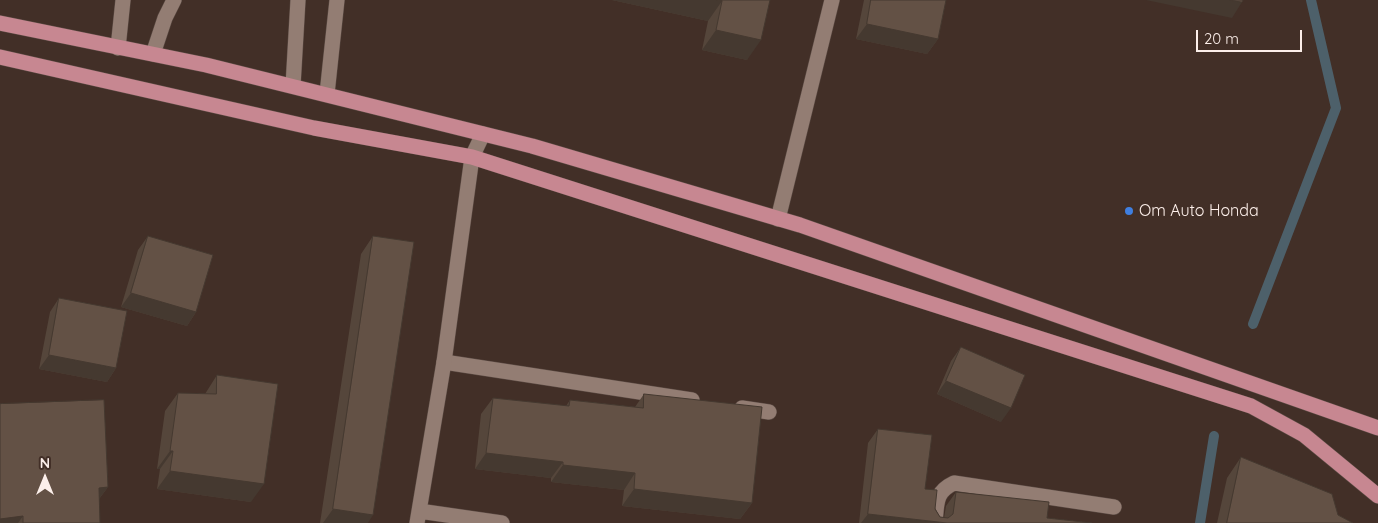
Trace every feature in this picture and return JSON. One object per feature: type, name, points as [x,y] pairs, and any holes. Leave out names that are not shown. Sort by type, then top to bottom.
[{"type":"main road","points":[[0,23],[153,54],[327,94],[483,134],[778,219],[1378,428]]},
{"type":"main road","points":[[0,57],[314,128],[472,156],[1251,406],[1304,435],[1378,496]]},
{"type":"street","points":[[118,48],[123,0]]},
{"type":"street","points":[[153,54],[165,18],[174,0]]},
{"type":"street","points":[[293,86],[298,0]]},
{"type":"street","points":[[327,94],[337,0]]},
{"type":"street","points":[[778,219],[832,0]]},
{"type":"street","points":[[483,134],[472,156],[444,362],[418,517],[502,523]]},
{"type":"street","points":[[444,362],[710,403]]},
{"type":"street","points":[[730,406],[769,412]]},
{"type":"street","points":[[935,523],[938,497],[943,488],[954,483],[1114,507]]},
{"type":"building","points":[[717,0],[770,0],[761,40],[716,30],[722,1]]},
{"type":"building","points":[[871,0],[946,0],[938,39],[867,24]]},
{"type":"building","points":[[148,236],[213,255],[196,312],[131,293]]},
{"type":"building","points":[[373,236],[414,242],[373,515],[333,509]]},
{"type":"building","points":[[59,298],[127,311],[116,368],[49,355]]},
{"type":"building","points":[[961,347],[1025,375],[1011,408],[946,381]]},
{"type":"building","points":[[217,375],[278,384],[264,484],[170,471],[173,451],[170,451],[178,393],[216,394]]},
{"type":"building","points":[[644,394],[762,407],[752,503],[634,489],[635,473],[563,465],[563,462],[486,453],[493,398],[569,406],[570,400],[643,408]]},
{"type":"building","points":[[104,400],[108,487],[99,488],[100,523],[23,523],[23,516],[0,519],[0,404]]},
{"type":"building","points":[[878,429],[932,435],[925,489],[937,490],[935,509],[940,517],[948,518],[953,514],[956,492],[1049,502],[1047,518],[1092,523],[947,523],[868,514]]},
{"type":"building","points":[[1241,457],[1332,494],[1338,515],[1353,523],[1227,523]]},
{"type":"waterway","points":[[1253,324],[1336,108],[1311,0]]},
{"type":"waterway","points":[[1200,523],[1214,436]]},
{"type":"place","name":"Om Auto Honda","points":[[1129,211]]}]
